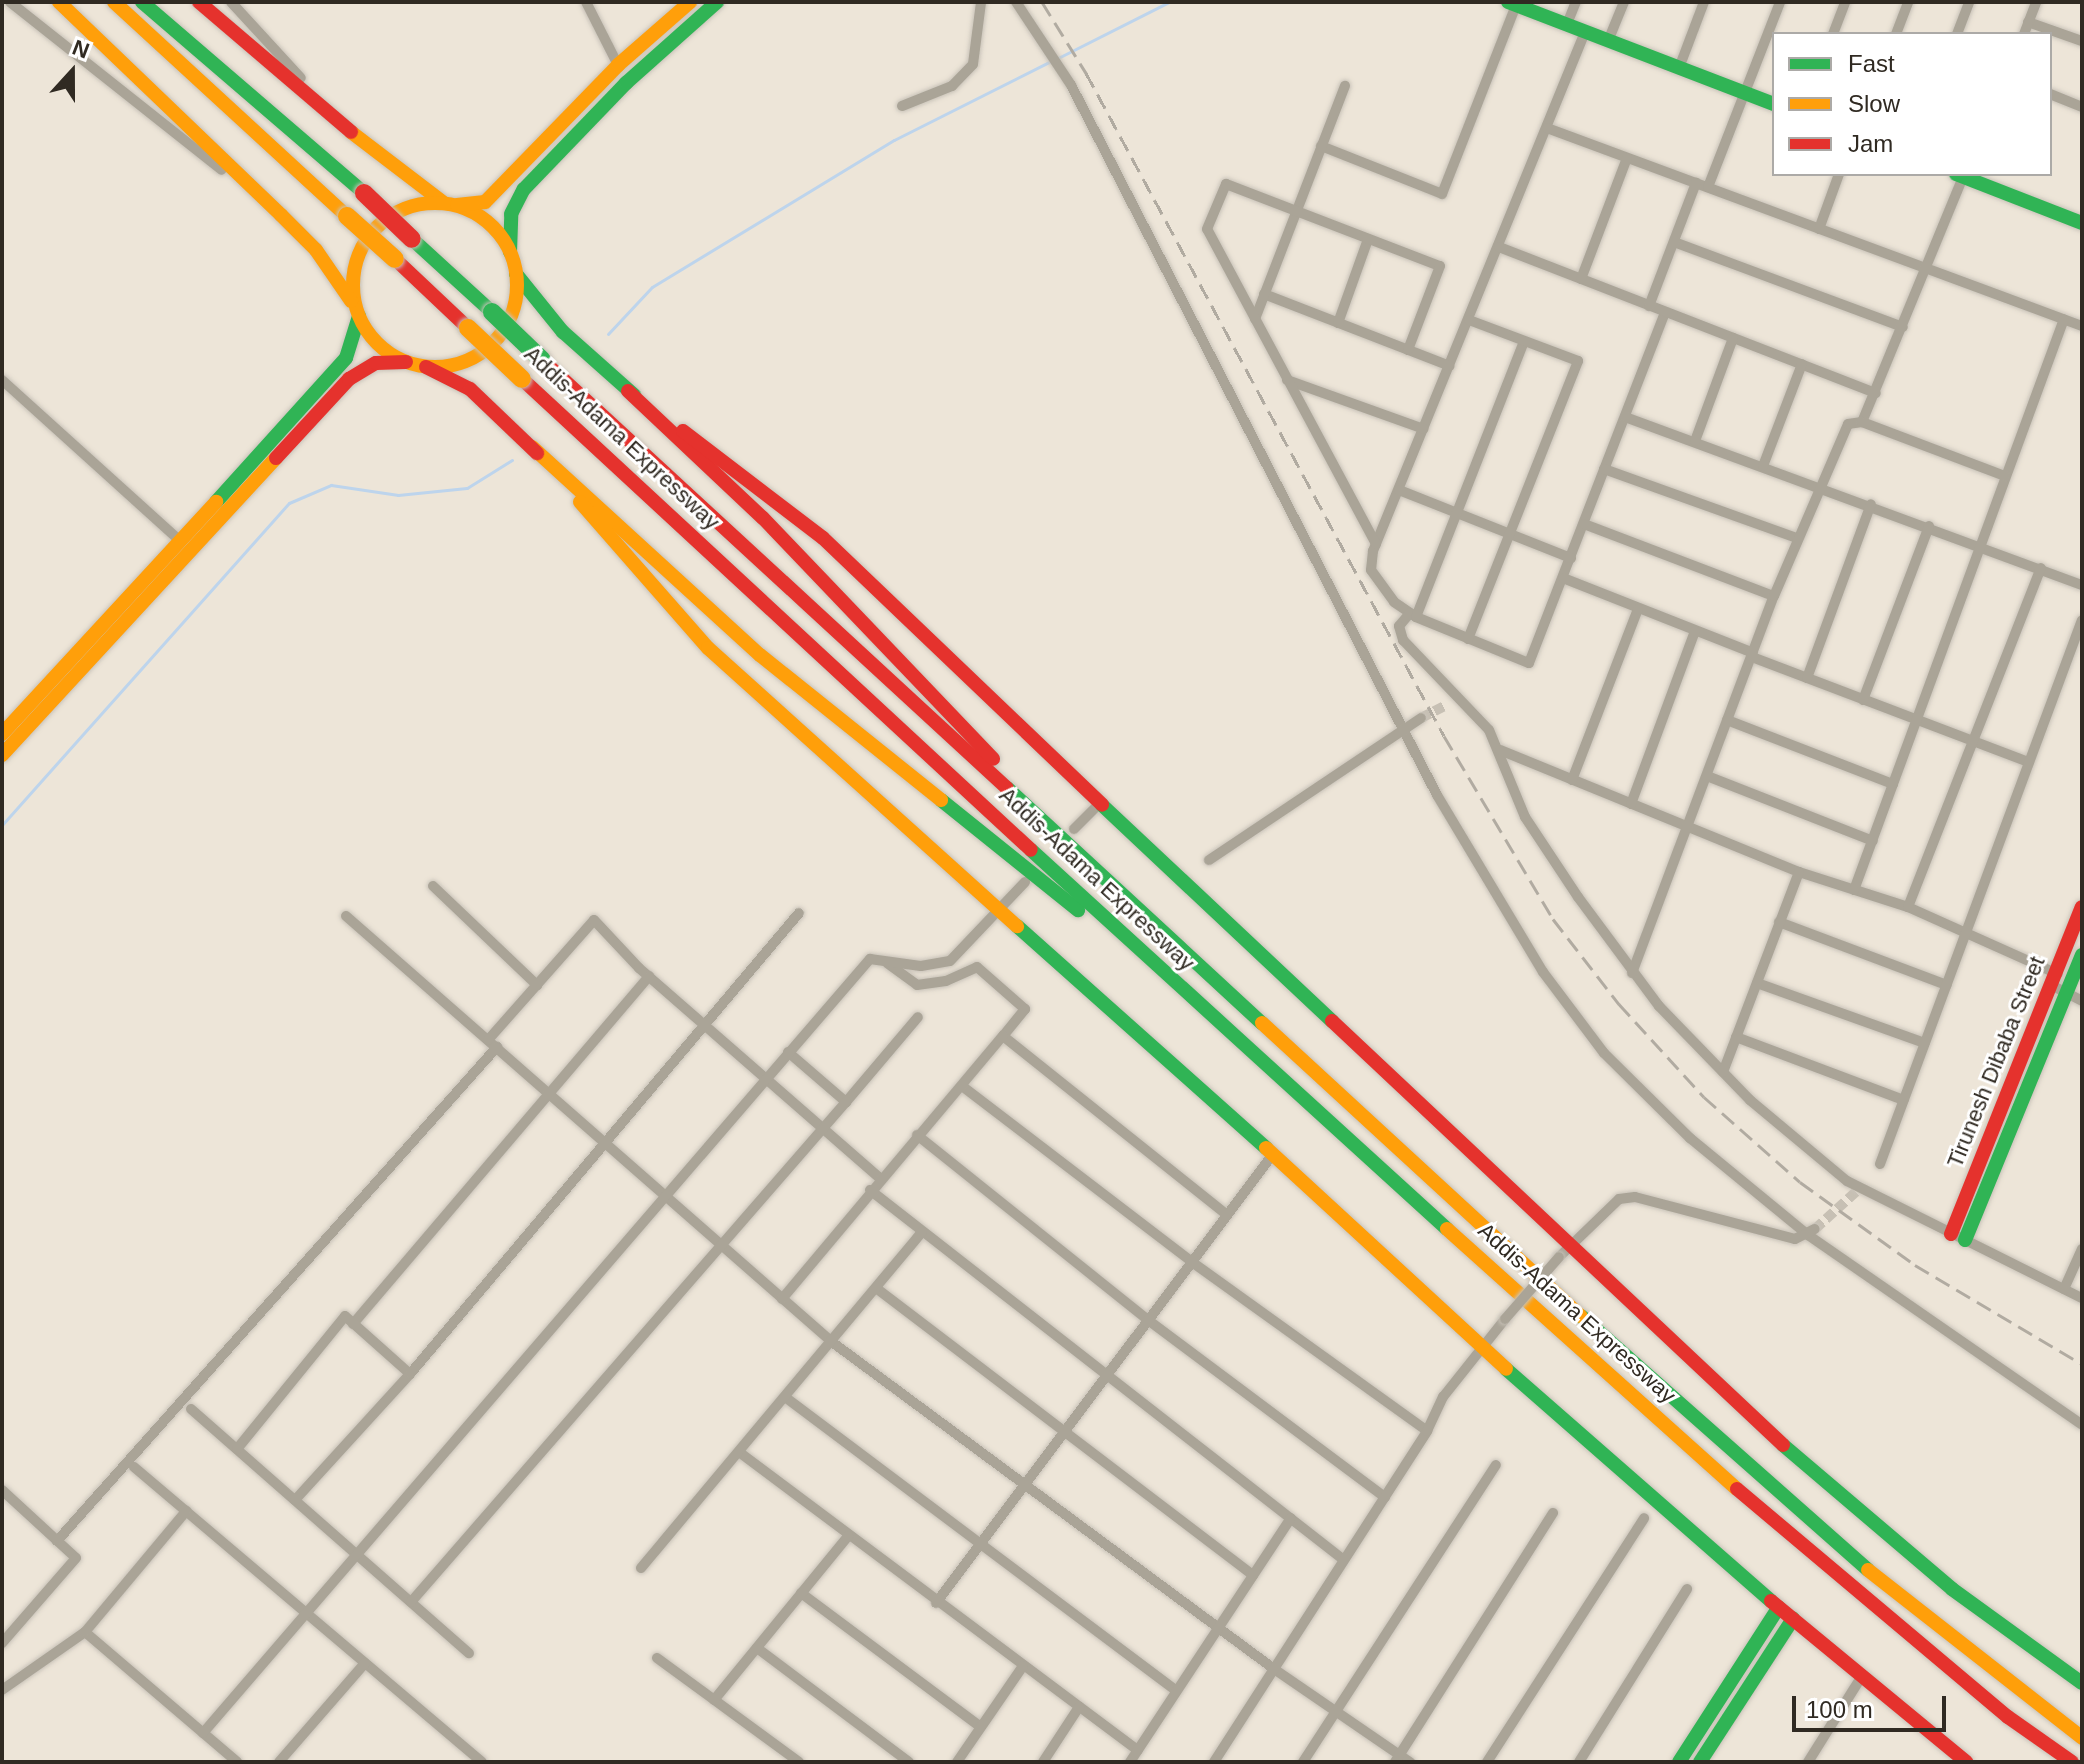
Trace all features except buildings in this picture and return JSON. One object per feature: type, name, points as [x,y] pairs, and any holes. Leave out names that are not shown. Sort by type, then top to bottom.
[{"type":"main road","points":[[59,2],[316,250],[378,345],[406,362]]},
{"type":"main road","name":"Addis-Adama Expressway","points":[[114,2],[1181,989],[1791,1537],[1984,1697],[2072,1762]]},
{"type":"main road","name":"Addis-Adama Expressway","points":[[142,2],[364,193],[1731,1454],[1903,1600],[2082,1738]]},
{"type":"main road","points":[[199,2],[351,132],[448,204],[490,225],[510,253]]},
{"type":"main road","points":[[2,734],[340,366],[358,314],[354,265],[378,225],[409,208],[485,202],[560,139],[668,33],[690,2]]},
{"type":"main road","points":[[426,367],[460,363],[497,338],[516,297],[516,274],[510,253],[511,214],[524,189],[618,65],[717,2]]},
{"type":"main road","points":[[1512,4],[1772,103]]},
{"type":"main road","points":[[1965,176],[2082,223]]},
{"type":"main road","points":[[516,274],[563,332],[628,391],[897,655],[1082,856]]},
{"type":"main road","points":[[2,755],[349,379],[376,363],[406,362],[426,367],[470,389],[760,655],[1181,989]]},
{"type":"main road","points":[[628,391],[823,538],[1564,1251],[1952,1589],[2082,1683]]},
{"type":"main road","points":[[532,447],[708,648],[848,779],[999,908],[1273,1154],[1480,1346],[1860,1679],[1966,1762]]},
{"type":"main road","name":"Tirunesh Dibaba Street","points":[[2065,988],[2082,907]]},
{"type":"main road","name":"Tirunesh Dibaba Street","points":[[1958,1237],[2082,955]]},
{"type":"main road","points":[[1679,1762],[1786,1613]]},
{"type":"main road","points":[[1700,1762],[1786,1613]]},
{"type":"street","points":[[10,2],[281,215]]},
{"type":"street","points":[[231,2],[351,132]]},
{"type":"street","points":[[586,2],[618,65]]},
{"type":"street","points":[[902,106],[952,86],[973,64],[981,2]]},
{"type":"street","points":[[1016,2],[1071,85],[1402,728],[1543,972],[1604,1053],[1690,1138],[1812,1232],[2082,1425]]},
{"type":"street","points":[[1567,24],[1576,2]]},
{"type":"street","points":[[1608,41],[1624,2]]},
{"type":"street","points":[[1679,68],[1704,2]]},
{"type":"street","points":[[1708,187],[1747,94],[1780,2]]},
{"type":"street","points":[[1834,32],[1845,2]]},
{"type":"street","points":[[1897,32],[1908,2]]},
{"type":"street","points":[[1958,32],[1969,2]]},
{"type":"street","points":[[2025,32],[2036,2]]},
{"type":"street","points":[[1321,146],[1442,194],[1512,4]]},
{"type":"street","points":[[2028,22],[2082,41]]},
{"type":"street","points":[[1585,32],[1376,544],[1371,570],[1378,585],[1413,615],[1529,663],[1665,312]]},
{"type":"street","points":[[1255,319],[1345,86]]},
{"type":"street","points":[[2052,95],[2082,107]]},
{"type":"street","points":[[1547,128],[2082,326]]},
{"type":"street","points":[[1581,279],[1627,158]]},
{"type":"street","points":[[1819,229],[1838,176]]},
{"type":"street","points":[[1862,422],[1965,176]]},
{"type":"street","points":[[1649,306],[1696,183]]},
{"type":"street","points":[[1376,544],[1207,229],[1226,184],[1440,266],[1408,350]]},
{"type":"street","points":[[1338,323],[1368,239]]},
{"type":"street","points":[[1674,242],[1903,327]]},
{"type":"street","points":[[1499,247],[1876,393]]},
{"type":"street","points":[[1264,294],[1450,366]]},
{"type":"street","points":[[1854,890],[2064,319]]},
{"type":"street","points":[[1468,639],[1578,361],[1469,320]]},
{"type":"street","points":[[1695,441],[1733,338]]},
{"type":"street","points":[[1524,341],[1413,615],[1399,626],[1403,640],[1477,715],[1498,749],[1525,817],[1632,973],[1723,1072],[1847,1181],[2082,1298]]},
{"type":"street","points":[[1763,466],[1802,364]]},
{"type":"street","points":[[2,380],[180,541]]},
{"type":"street","points":[[1287,380],[1424,429]]},
{"type":"street","points":[[1625,417],[1980,544],[2082,585]]},
{"type":"street","points":[[1632,973],[1774,596],[1848,424],[1862,422],[2005,476]]},
{"type":"street","points":[[1604,469],[1797,538]]},
{"type":"street","points":[[1399,490],[1571,558]]},
{"type":"street","points":[[1807,678],[1871,504]]},
{"type":"street","points":[[1584,524],[1774,596]]},
{"type":"street","points":[[1863,700],[1929,526]]},
{"type":"street","points":[[1908,907],[2041,568]]},
{"type":"street","points":[[1563,578],[1807,678],[2029,762]]},
{"type":"street","points":[[1572,780],[1638,609]]},
{"type":"street","points":[[1880,1164],[2082,620]]},
{"type":"street","points":[[1631,804],[1695,631]]},
{"type":"street","points":[[1446,705],[1457,698]]},
{"type":"street","points":[[1209,860],[1421,718]]},
{"type":"street","points":[[1727,720],[1893,784]]},
{"type":"street","points":[[1498,749],[1799,872],[1908,907],[1967,932],[2065,988]]},
{"type":"street","points":[[1707,776],[1873,841]]},
{"type":"street","points":[[1074,829],[1100,803]]},
{"type":"street","points":[[1723,1072],[1799,872]]},
{"type":"street","points":[[203,1733],[663,1195],[870,959],[921,966],[950,961],[1025,882]]},
{"type":"street","points":[[433,886],[537,985]]},
{"type":"street","points":[[295,1500],[410,1374],[799,913]]},
{"type":"street","points":[[346,916],[656,1183],[663,1195],[832,1342],[1023,1487],[1397,1759],[1410,1762]]},
{"type":"street","points":[[57,1541],[493,1044],[537,985],[594,920],[649,976],[880,1178]]},
{"type":"street","points":[[1779,922],[1947,985]]},
{"type":"street","points":[[782,1299],[880,1178],[1025,1009],[977,967],[946,981],[917,985],[883,960]]},
{"type":"street","points":[[353,1324],[548,1091],[649,976]]},
{"type":"street","points":[[1757,983],[1925,1043]]},
{"type":"street","points":[[411,1602],[722,1248],[918,1017]]},
{"type":"street","points":[[1003,1036],[1227,1215]]},
{"type":"street","points":[[1736,1037],[1904,1100]]},
{"type":"street","points":[[788,1052],[846,1102]]},
{"type":"street","points":[[962,1086],[1192,1262],[1427,1431]]},
{"type":"street","points":[[917,1135],[1148,1320],[1385,1497]]},
{"type":"street","points":[[936,1603],[1273,1154]]},
{"type":"street","points":[[870,1190],[1344,1560]]},
{"type":"street","points":[[1214,1762],[1427,1431],[1443,1397],[1480,1346],[1604,1209],[1619,1199],[1635,1197],[1795,1239],[1812,1232]]},
{"type":"street","points":[[641,1568],[922,1232]]},
{"type":"street","points":[[2064,1289],[2082,1249]]},
{"type":"street","points":[[876,1288],[1253,1575]]},
{"type":"street","points":[[237,1449],[345,1316],[410,1374]]},
{"type":"street","points":[[785,1397],[1176,1691]]},
{"type":"street","points":[[191,1409],[469,1653]]},
{"type":"street","points":[[739,1452],[936,1603],[1138,1750]]},
{"type":"street","points":[[1303,1762],[1496,1465]]},
{"type":"street","points":[[134,1467],[482,1762]]},
{"type":"street","points":[[2,1490],[76,1558],[2,1643]]},
{"type":"street","points":[[2,1690],[85,1632],[186,1511]]},
{"type":"street","points":[[1397,1759],[1553,1513]]},
{"type":"street","points":[[1130,1762],[1291,1518]]},
{"type":"street","points":[[1487,1762],[1644,1518]]},
{"type":"street","points":[[714,1700],[848,1536]]},
{"type":"street","points":[[1579,1762],[1687,1589]]},
{"type":"street","points":[[801,1593],[981,1727]]},
{"type":"street","points":[[85,1632],[237,1762]]},
{"type":"street","points":[[757,1648],[909,1762]]},
{"type":"street","points":[[657,1658],[799,1762]]},
{"type":"street","points":[[279,1762],[365,1663]]},
{"type":"street","points":[[957,1762],[1023,1666]]},
{"type":"street","points":[[1808,1762],[1860,1679]]},
{"type":"street","points":[[1043,1762],[1079,1707]]},
{"type":"waterway","points":[[1058,58],[1169,2]]},
{"type":"waterway","points":[[608,334],[652,287],[894,140],[1051,61]]},
{"type":"waterway","points":[[2,825],[289,503],[331,485],[398,495],[467,488],[512,460]]},
{"type":"tunnel","points":[[1421,718],[1446,705]]},
{"type":"tunnel","points":[[1815,1229],[1860,1188]]},
{"type":"railway","points":[[1042,2],[1086,73],[1444,736],[1553,919],[1619,1004],[1704,1097],[1800,1182],[1915,1265],[2082,1364]]},
{"type":"traffic: fast","points":[[142,2],[364,193]]},
{"type":"traffic: fast","points":[[510,252],[511,214],[524,189],[626,83],[717,2]]},
{"type":"traffic: fast","points":[[1508,2],[1772,103]]},
{"type":"traffic: fast","points":[[1961,176],[2082,223]]},
{"type":"traffic: fast","points":[[412,239],[492,312]]},
{"type":"traffic: fast","points":[[516,274],[563,332],[634,395]]},
{"type":"traffic: fast","points":[[492,312],[542,360]]},
{"type":"traffic: fast","points":[[216,502],[346,358],[359,316]]},
{"type":"traffic: fast","points":[[1007,788],[1262,1023]]},
{"type":"traffic: fast","points":[[941,800],[1078,910]]},
{"type":"traffic: fast","points":[[1102,805],[1332,1021]]},
{"type":"traffic: fast","points":[[1031,850],[1447,1229]]},
{"type":"traffic: fast","points":[[1017,926],[1266,1148]]},
{"type":"traffic: fast","points":[[1965,1240],[2082,955]]},
{"type":"traffic: fast","points":[[1581,1316],[1868,1570]]},
{"type":"traffic: fast","points":[[1506,1369],[1771,1601]]},
{"type":"traffic: fast","points":[[1783,1445],[1952,1589],[2082,1683]]},
{"type":"traffic: fast","points":[[1679,1762],[1779,1607]]},
{"type":"traffic: fast","points":[[1700,1762],[1793,1619]]},
{"type":"traffic: slow","points":[[59,2],[281,215]]},
{"type":"traffic: slow","points":[[114,2],[347,216]]},
{"type":"traffic: slow","points":[[457,205],[485,202],[618,65],[690,2]]},
{"type":"traffic: slow","points":[[351,132],[444,203]]},
{"type":"traffic: slow","points":[[435,203],[466,209],[493,227],[511,254],[517,285],[511,316],[493,343],[466,361],[435,367],[404,361],[377,343],[359,316],[353,285],[359,254],[377,227],[404,209],[435,203]]},
{"type":"traffic: slow","points":[[281,215],[316,250],[351,301]]},
{"type":"traffic: slow","points":[[347,216],[395,259]]},
{"type":"traffic: slow","points":[[468,328],[522,379]]},
{"type":"traffic: slow","points":[[532,447],[760,655],[941,800]]},
{"type":"traffic: slow","points":[[2,755],[276,458]]},
{"type":"traffic: slow","points":[[2,734],[216,502]]},
{"type":"traffic: slow","points":[[580,502],[708,648],[1017,926]]},
{"type":"traffic: slow","points":[[1262,1023],[1581,1316]]},
{"type":"traffic: slow","points":[[1266,1148],[1506,1369]]},
{"type":"traffic: slow","points":[[1447,1229],[1737,1489]]},
{"type":"traffic: slow","points":[[1868,1570],[2082,1738]]},
{"type":"traffic: jam","points":[[199,2],[351,132]]},
{"type":"traffic: jam","points":[[364,193],[412,239]]},
{"type":"traffic: jam","points":[[395,259],[468,328]]},
{"type":"traffic: jam","points":[[542,360],[1007,788]]},
{"type":"traffic: jam","points":[[276,458],[349,379],[376,363],[406,362]]},
{"type":"traffic: jam","points":[[426,367],[470,389],[537,453]]},
{"type":"traffic: jam","points":[[522,379],[1031,850]]},
{"type":"traffic: jam","points":[[628,391],[763,518],[993,759]]},
{"type":"traffic: jam","points":[[683,431],[823,538],[1102,805]]},
{"type":"traffic: jam","points":[[1951,1234],[2082,907]]},
{"type":"traffic: jam","points":[[1332,1021],[1783,1445]]},
{"type":"traffic: jam","points":[[1737,1489],[2008,1717],[2072,1762]]},
{"type":"traffic: jam","points":[[1771,1601],[1966,1762]]}]
